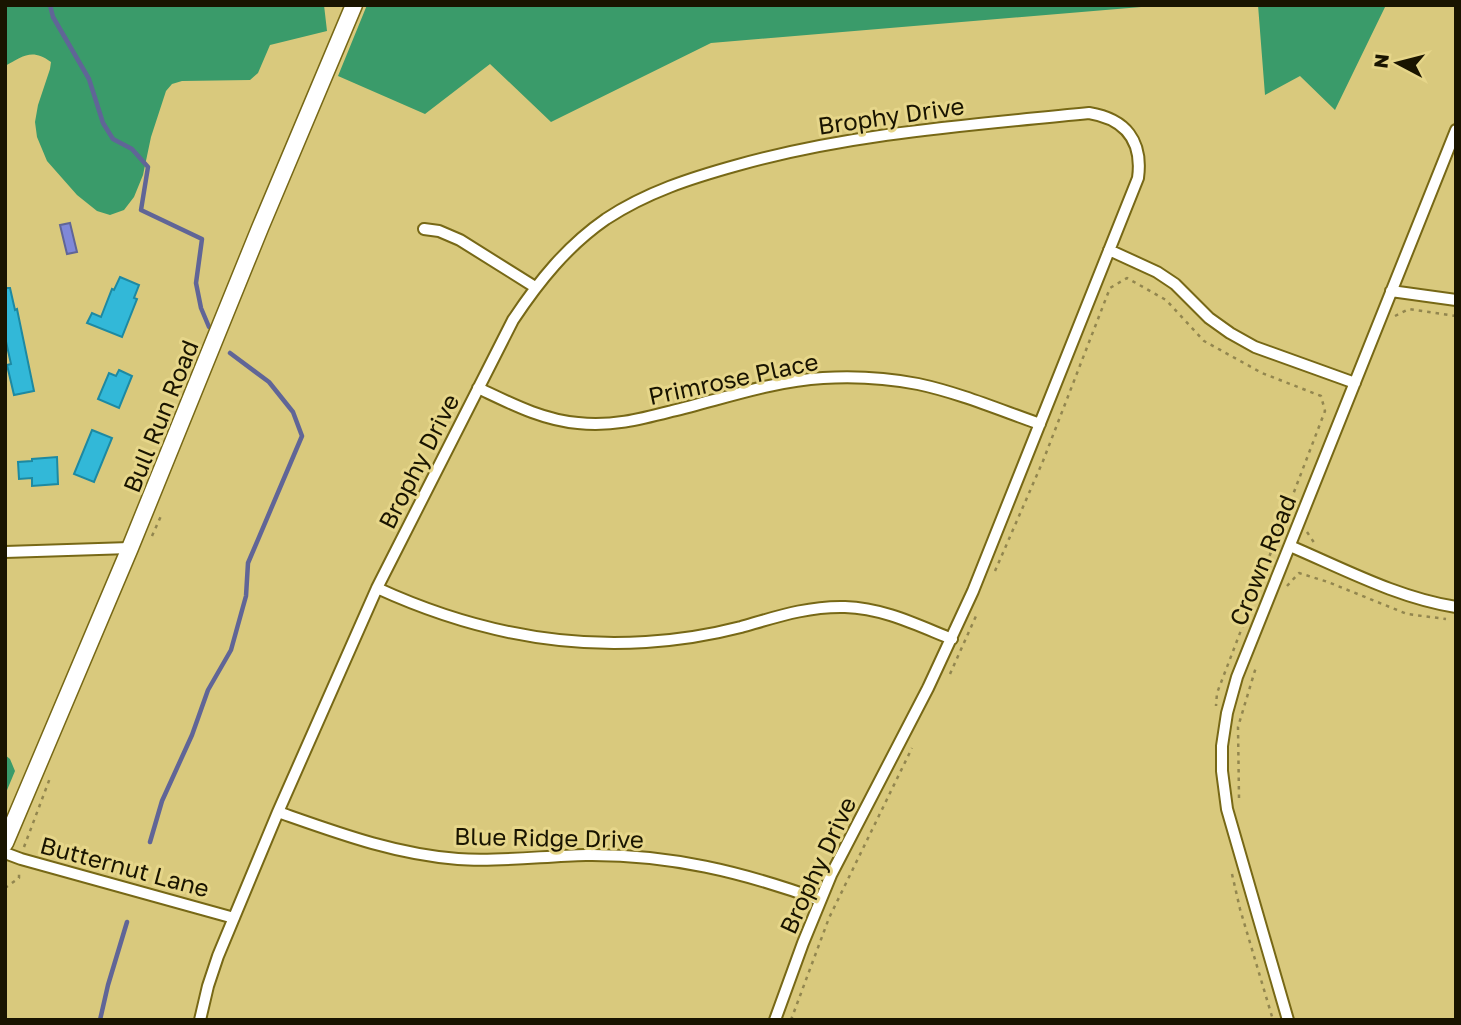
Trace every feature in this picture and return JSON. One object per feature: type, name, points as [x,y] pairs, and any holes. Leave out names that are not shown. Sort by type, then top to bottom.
[{"type":"street","name":"Bull Run Road","points":[[5,842],[130,548],[354,5]]},
{"type":"street","name":"Brophy Drive","points":[[200,1020],[215,966],[234,918],[377,588],[513,320],[555,263],[605,220],[662,188],[693,177],[764,158],[877,135],[1089,113],[1103,115],[1125,128],[1133,139],[1140,165],[1138,178],[973,591],[952,639],[831,875],[775,1020]]},
{"type":"street","name":"Crown Road","points":[[1288,1020],[1227,809],[1222,746],[1227,713],[1237,677],[1456,130]]},
{"type":"street","points":[[424,229],[439,231],[460,240],[535,287]]},
{"type":"street","points":[[1110,250],[1157,272],[1175,284],[1209,318],[1255,347],[1355,383]]},
{"type":"street","points":[[1391,291],[1456,300]]},
{"type":"street","name":"Primrose Place","points":[[478,388],[552,419],[603,425],[632,422],[785,383],[852,377],[918,384],[1040,424]]},
{"type":"street","points":[[1290,547],[1404,594],[1456,607]]},
{"type":"street","points":[[5,552],[130,548]]},
{"type":"street","points":[[377,588],[438,614],[473,625],[564,641],[635,642],[693,636],[820,607],[846,607],[893,615],[952,639]]},
{"type":"street","name":"Blue Ridge Drive","points":[[278,812],[353,838],[421,855],[498,860],[585,855],[680,861],[774,883],[820,900]]},
{"type":"street","name":"Butternut Lane","points":[[5,853],[234,918]]},
{"type":"path","points":[[995,573],[1043,461],[1110,288],[1127,278],[1166,300],[1204,341],[1262,373],[1321,396],[1325,411],[1217,693],[1216,706]]},
{"type":"path","points":[[1395,314],[1409,309],[1456,316]]},
{"type":"path","points":[[150,541],[161,516]]},
{"type":"path","points":[[1281,592],[1299,573],[1407,614],[1456,620]]},
{"type":"path","points":[[945,682],[979,610]]},
{"type":"path","points":[[1239,806],[1238,726],[1257,660]]},
{"type":"path","points":[[791,1020],[829,918],[916,740]]},
{"type":"path","points":[[5,888],[19,878],[20,859],[30,827],[51,777]]},
{"type":"path","points":[[1231,871],[1273,1020]]},
{"type":"green space","points":[[5,5],[324,5],[327,31],[270,45],[258,73],[250,80],[182,81],[172,84],[166,91],[151,137],[143,175],[134,197],[124,210],[110,215],[97,211],[77,195],[47,161],[37,137],[35,122],[51,62],[33,54],[5,66]]},
{"type":"green space","points":[[367,5],[1165,5],[711,43],[551,122],[490,64],[425,114],[338,76]]},
{"type":"green space","points":[[1258,5],[1386,5],[1335,110],[1300,76],[1265,95]]},
{"type":"green space","points":[[5,755],[10,759],[15,771],[5,795]]},
{"type":"water","points":[[70,223],[77,252],[67,254],[60,225]]},
{"type":"building","points":[[120,277],[139,285],[134,298],[137,299],[122,337],[87,323],[92,313],[101,317]]},
{"type":"building","points":[[5,288],[10,288],[15,310],[17,309],[34,391],[14,395],[7,365],[11,364],[5,337]]},
{"type":"building","points":[[119,370],[132,376],[119,408],[98,399],[109,373],[116,376]]},
{"type":"building","points":[[92,430],[112,438],[94,482],[74,474]]},
{"type":"building","points":[[57,457],[58,484],[32,486],[32,478],[19,479],[18,462]]},
{"type":"waterway","points":[[50,5],[53,17],[89,79],[103,123],[113,139],[132,149],[148,167],[141,210],[202,239],[196,283],[201,308],[209,327]]},
{"type":"waterway","points":[[150,842],[162,801],[192,735],[208,690],[231,650],[246,596],[248,563],[302,436],[293,412],[269,382],[230,353]]},
{"type":"waterway","points":[[100,1020],[127,922]]}]
